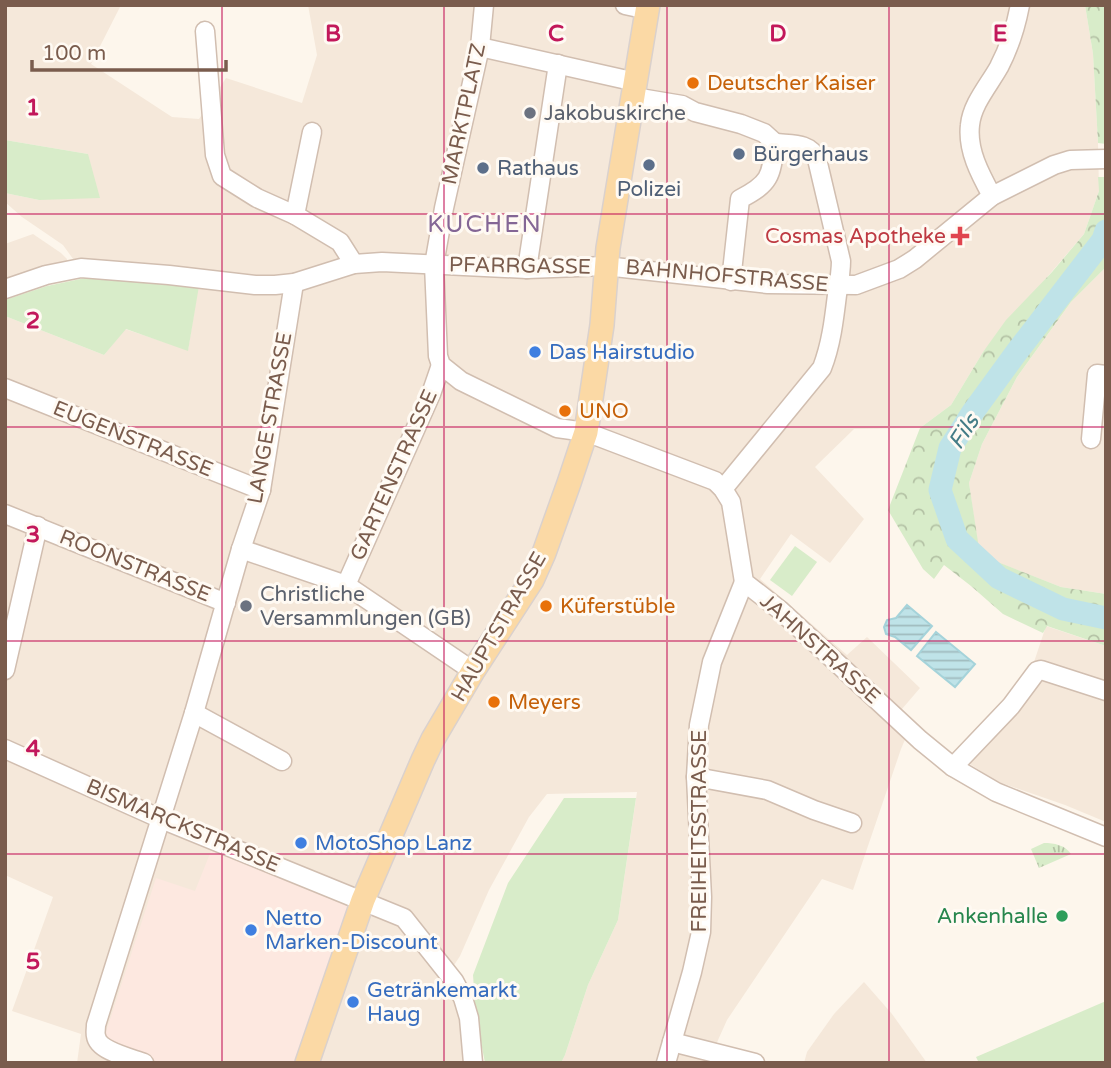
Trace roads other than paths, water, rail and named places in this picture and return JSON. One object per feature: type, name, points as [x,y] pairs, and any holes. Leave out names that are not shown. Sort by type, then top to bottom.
[{"type":"main road","name":"HAUPTSTRASSE","points":[[307,1063],[363,900],[433,739],[532,580],[586,432],[601,336],[605,266],[648,8]]},
{"type":"street","name":"MARKTPLATZ","points":[[441,365],[438,356],[434,265],[480,47],[484,5]]},
{"type":"street","points":[[625,5],[648,8]]},
{"type":"street","points":[[992,196],[972,153],[970,127],[972,114],[1012,36],[1020,5]]},
{"type":"street","points":[[205,31],[215,155],[222,176],[257,198],[295,215],[340,242],[354,264]]},
{"type":"street","points":[[441,365],[461,381],[557,428],[586,432],[715,481],[723,489],[822,368],[828,351],[839,285],[841,261],[817,159],[807,146],[775,143],[764,133],[741,124],[695,112],[635,89],[558,64],[480,47]]},
{"type":"street","points":[[527,269],[558,64]]},
{"type":"street","points":[[295,215],[312,132]]},
{"type":"street","points":[[731,281],[740,199],[764,184],[771,172],[775,143]]},
{"type":"street","name":"BAHNHOFSTRASSE","points":[[605,266],[768,284],[863,283],[899,269],[915,259],[992,196],[1054,164],[1070,160],[1098,159]]},
{"type":"street","name":"PFARRGASSE","points":[[5,289],[46,275],[81,268],[255,285],[294,283],[354,264],[382,262],[527,269],[605,266]]},
{"type":"street","name":"LANGE STRASSE","points":[[144,1063],[100,1045],[96,1038],[96,1025],[261,490],[294,283]]},
{"type":"street","name":"GARTENSTRASSE","points":[[346,584],[431,394],[441,365]]},
{"type":"street","points":[[1091,439],[1097,374],[1106,375]]},
{"type":"street","name":"EUGENSTRASSE","points":[[5,388],[261,490]]},
{"type":"street","name":"JAHNSTRASSE","points":[[723,489],[730,502],[744,582],[780,610],[920,740],[954,767],[996,792],[1106,837]]},
{"type":"street","name":"ROONSTRASSE","points":[[5,513],[226,603]]},
{"type":"street","points":[[5,670],[38,526]]},
{"type":"street","points":[[241,549],[346,584],[473,671]]},
{"type":"street","name":"FREIHEITSSTRASSE","points":[[666,1063],[701,932],[702,897],[696,777],[699,724],[712,662],[744,582]]},
{"type":"street","points":[[954,767],[1011,706],[1037,671],[1106,691]]},
{"type":"street","points":[[194,713],[282,761]]},
{"type":"street","name":"BISMARCKSTRASSE","points":[[5,749],[161,819],[404,918],[454,981],[463,998],[469,1018],[474,1063]]},
{"type":"street","points":[[696,777],[767,790],[814,810],[852,822]]},
{"type":"street","points":[[672,1042],[755,1063]]},
{"type":"water","points":[[907,605],[932,626],[911,650],[895,637],[886,634],[884,627],[887,620],[896,618]]},
{"type":"water","points":[[936,632],[975,664],[955,687],[917,656]]},
{"type":"waterway","name":"Fils","points":[[1106,231],[1103,240],[973,412],[950,448],[940,490],[957,539],[999,578],[1063,609],[1106,618]]},
{"type":"place","name":"Deutscher Kaiser","points":[[693,83]]},
{"type":"place","name":"Jakobuskirche","points":[[530,113]]},
{"type":"place","name":"Bürgerhaus","points":[[739,154]]},
{"type":"place","name":"Polizei","points":[[649,165]]},
{"type":"place","name":"Rathaus","points":[[483,168]]},
{"type":"place","name":"Cosmas Apotheke","points":[[960,236]]},
{"type":"place","name":"Das Hairstudio","points":[[535,352]]},
{"type":"place","name":"UNO","points":[[565,411]]},
{"type":"place","name":"Christliche Versammlungen (GB)","points":[[246,606]]},
{"type":"place","name":"Küferstüble","points":[[546,606]]},
{"type":"place","name":"Meyers","points":[[494,702]]},
{"type":"place","name":"MotoShop Lanz","points":[[301,843]]},
{"type":"place","name":"Ankenhalle","points":[[1062,916]]},
{"type":"place","name":"Netto Marken-Discount","points":[[251,930]]},
{"type":"place","name":"Getränkemarkt Haug","points":[[353,1002]]},
{"type":"district","name":"KUCHEN","points":[[485,224]]}]
